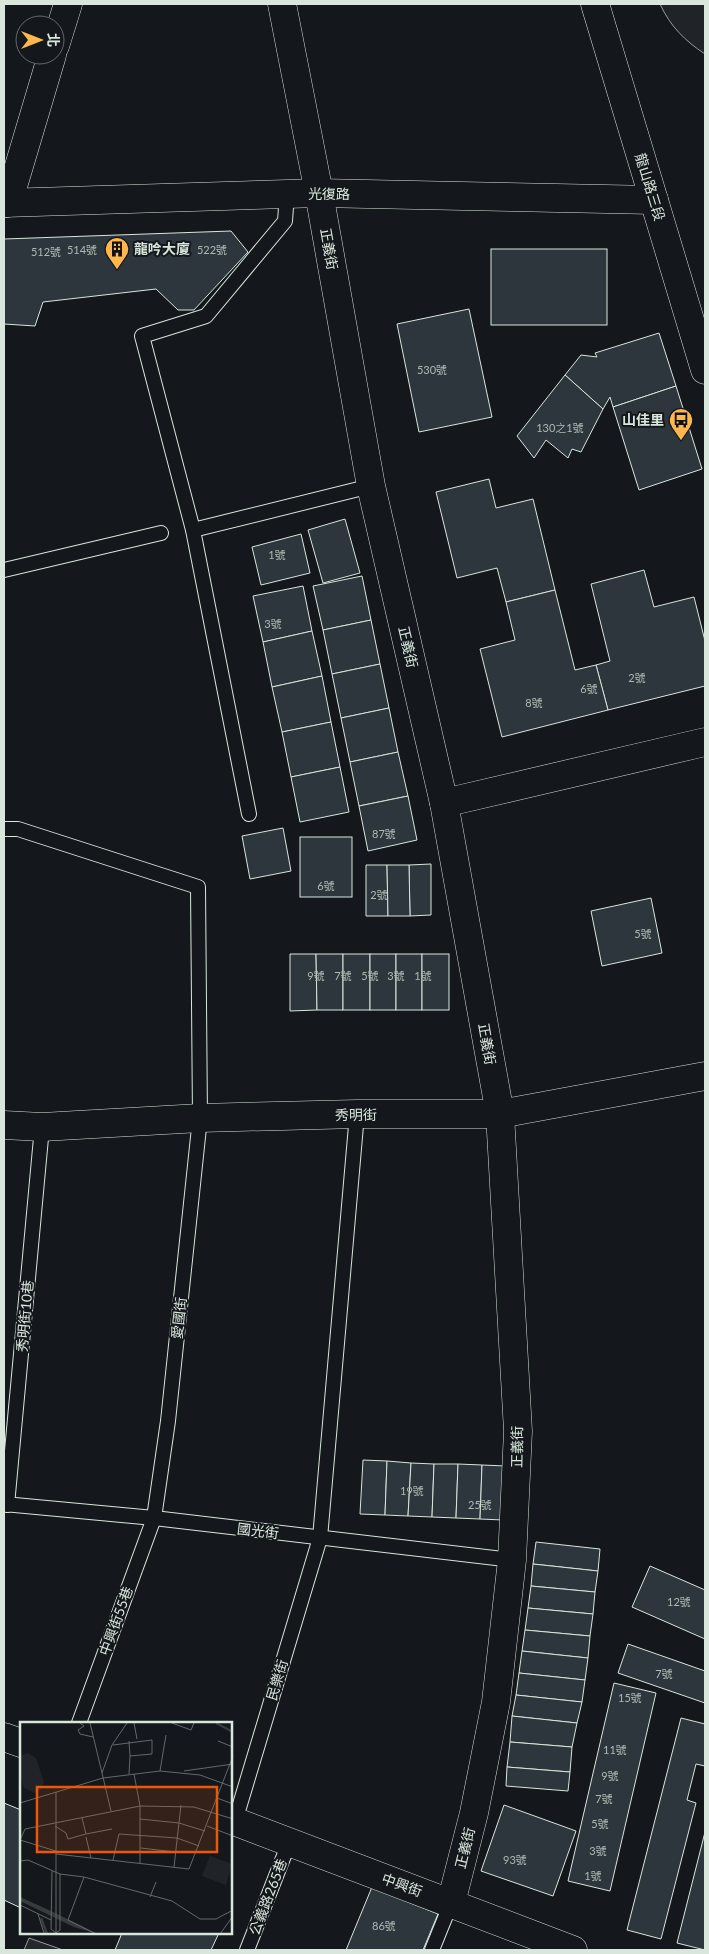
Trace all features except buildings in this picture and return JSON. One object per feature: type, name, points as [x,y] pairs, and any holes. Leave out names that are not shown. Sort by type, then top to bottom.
[{"type":"street","name":"正義街","points":[[282,4],[319,193],[371,486],[444,803],[500,1114],[518,1431],[512,1560],[496,1702],[474,1813],[451,1903]]},
{"type":"street","name":"龍山路三段","points":[[596,4],[705,370]]},
{"type":"street","points":[[6,203],[49,65]]},
{"type":"street","name":"光復路","points":[[6,203],[319,193],[654,200]]},
{"type":"street","points":[[444,803],[705,742]]},
{"type":"street","name":"秀明街","points":[[4,1125],[42,1127],[200,1118],[357,1114],[500,1114],[705,1076]]},
{"type":"street","points":[[4,1737],[20,1743]]},
{"type":"street","name":"中興街","points":[[233,1821],[573,1950]]},
{"type":"lane","points":[[249,814],[193,530],[142,336],[206,316],[285,221],[287,194]]},
{"type":"lane","points":[[193,530],[371,486]]},
{"type":"lane","points":[[4,570],[161,533]]},
{"type":"lane","name":"愛國街","points":[[4,829],[18,829],[198,887],[200,1118],[168,1421],[154,1518]]},
{"type":"lane","name":"民樂街","points":[[233,1821],[320,1538],[357,1114]]},
{"type":"lane","name":"秀明街10巷","points":[[6,1505],[42,1127]]},
{"type":"lane","name":"國光街","points":[[6,1505],[154,1518],[512,1560]]},
{"type":"lane","name":"中興街55巷","points":[[79,1722],[154,1518]]},
{"type":"lane","name":"公義路265巷","points":[[247,1950],[289,1843]]},
{"type":"lane","points":[[432,1950],[451,1903]]},
{"type":"shaded area","points":[[660,4],[705,4],[705,54],[679,32],[668,19]]},
{"type":"shaded area","points":[[29,1938],[63,1950],[24,1950]]},
{"type":"place","name":"龍吟大廈","points":[[117,270]]},
{"type":"place","name":"山佳里","points":[[681,441]]}]
